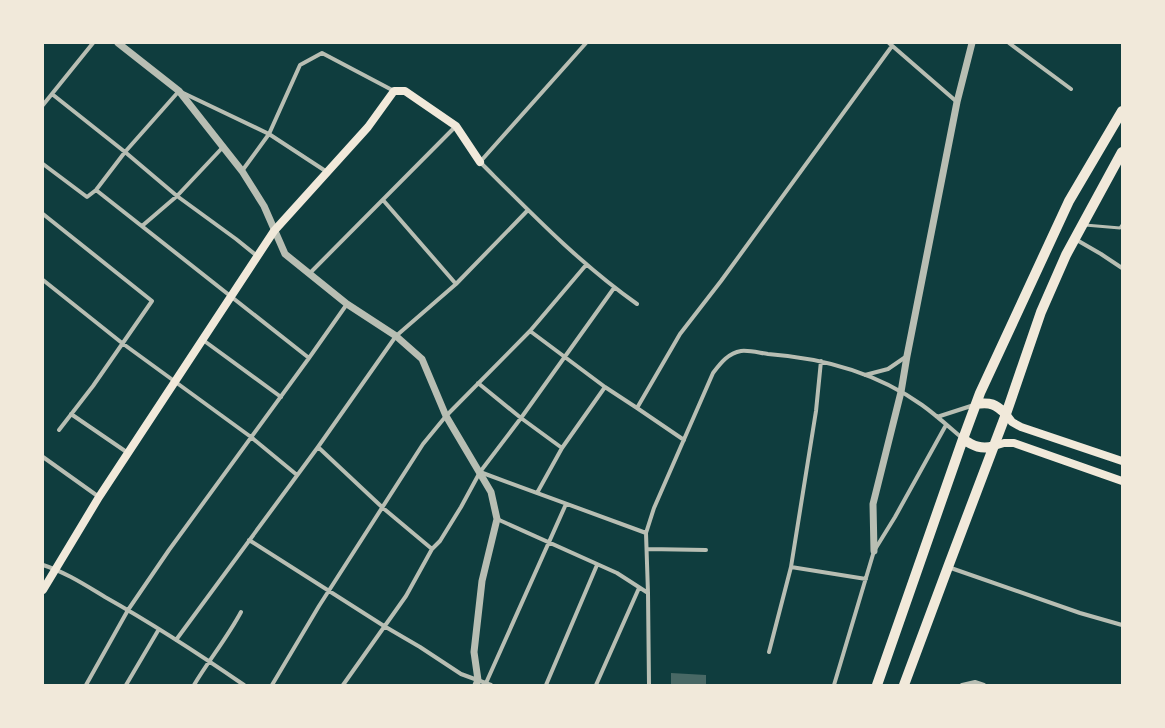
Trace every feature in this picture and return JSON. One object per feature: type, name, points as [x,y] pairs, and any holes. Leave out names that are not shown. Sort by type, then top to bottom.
[{"type":"highway","points":[[877,685],[976,404],[1069,201],[1122,111]]},
{"type":"highway","points":[[904,685],[1006,414],[1041,312],[1074,239],[1122,152]]},
{"type":"highway","points":[[976,404],[986,402],[993,404],[1006,414]]},
{"type":"highway","points":[[963,439],[979,448],[986,449],[994,446]]},
{"type":"main road","points":[[43,590],[99,497],[274,231],[368,127],[394,91],[405,91],[456,126],[480,162]]},
{"type":"main road","points":[[1006,414],[1012,422],[1021,427],[1122,461]]},
{"type":"main road","points":[[994,446],[1004,443],[1014,444],[1122,481]]},
{"type":"street","points":[[43,105],[93,43]]},
{"type":"street","points":[[118,43],[178,91],[242,171],[264,206],[285,254],[346,304],[396,336],[422,359],[446,416],[491,492],[497,519],[482,582],[474,652],[477,683]]},
{"type":"street","points":[[586,43],[480,162],[586,265],[636,304]]},
{"type":"street","points":[[874,551],[872,504],[901,392],[957,102],[972,43]]},
{"type":"street","points":[[1009,43],[1071,89]]},
{"type":"street","points":[[637,408],[680,334],[730,268],[891,44],[957,102]]},
{"type":"street","points":[[242,171],[269,134],[300,65],[322,53],[394,91]]},
{"type":"street","points":[[178,91],[269,134],[327,172]]},
{"type":"street","points":[[43,164],[87,197],[96,190],[125,152],[178,91]]},
{"type":"street","points":[[52,94],[125,152],[177,196],[258,256]]},
{"type":"street","points":[[309,274],[456,126]]},
{"type":"street","points":[[142,226],[177,196],[223,147]]},
{"type":"street","points":[[96,190],[309,358]]},
{"type":"street","points":[[382,200],[456,284]]},
{"type":"street","points":[[176,640],[298,475],[396,336],[456,284],[528,210]]},
{"type":"street","points":[[43,214],[152,301],[93,386],[59,430]]},
{"type":"street","points":[[1074,239],[1122,268]]},
{"type":"street","points":[[272,685],[329,591],[423,444],[446,416],[530,331],[586,265]]},
{"type":"street","points":[[43,280],[122,343],[251,437],[298,475]]},
{"type":"street","points":[[343,685],[406,596],[432,549],[440,541],[480,472],[565,358],[614,288]]},
{"type":"street","points":[[86,685],[128,610],[169,550],[281,397],[346,304]]},
{"type":"street","points":[[530,331],[605,387],[684,440]]},
{"type":"street","points":[[203,340],[281,397]]},
{"type":"street","points":[[649,685],[646,533],[654,508],[713,373],[725,358],[740,351],[793,356],[821,361],[865,374],[901,392],[922,405],[963,439]]},
{"type":"street","points":[[865,374],[888,369],[907,356]]},
{"type":"street","points":[[769,652],[791,567],[816,411],[821,361]]},
{"type":"street","points":[[478,383],[521,418],[562,448]]},
{"type":"street","points":[[537,493],[562,448],[605,387]]},
{"type":"street","points":[[937,417],[976,404]]},
{"type":"street","points":[[71,414],[128,453]]},
{"type":"street","points":[[834,685],[874,551],[896,517],[946,425]]},
{"type":"street","points":[[318,447],[382,508],[432,549]]},
{"type":"street","points":[[43,457],[99,497]]},
{"type":"street","points":[[480,472],[646,533]]},
{"type":"street","points":[[250,540],[461,674],[477,683],[489,684],[566,504]]},
{"type":"street","points":[[497,519],[617,574],[648,593]]},
{"type":"street","points":[[647,549],[706,550]]},
{"type":"street","points":[[43,565],[57,569],[159,628],[244,685]]},
{"type":"street","points":[[546,685],[597,565]]},
{"type":"street","points":[[791,567],[866,579]]},
{"type":"street","points":[[948,567],[1080,613],[1122,625]]},
{"type":"street","points":[[596,685],[639,588]]},
{"type":"street","points":[[194,685],[209,661],[227,637],[241,612]]},
{"type":"street","points":[[126,685],[159,628]]},
{"type":"street","points":[[962,685],[975,682],[984,685]]},
{"type":"lane","points":[[1082,225],[1121,228]]},
{"type":"building","points":[[671,673],[706,675],[706,685],[671,685]]}]
